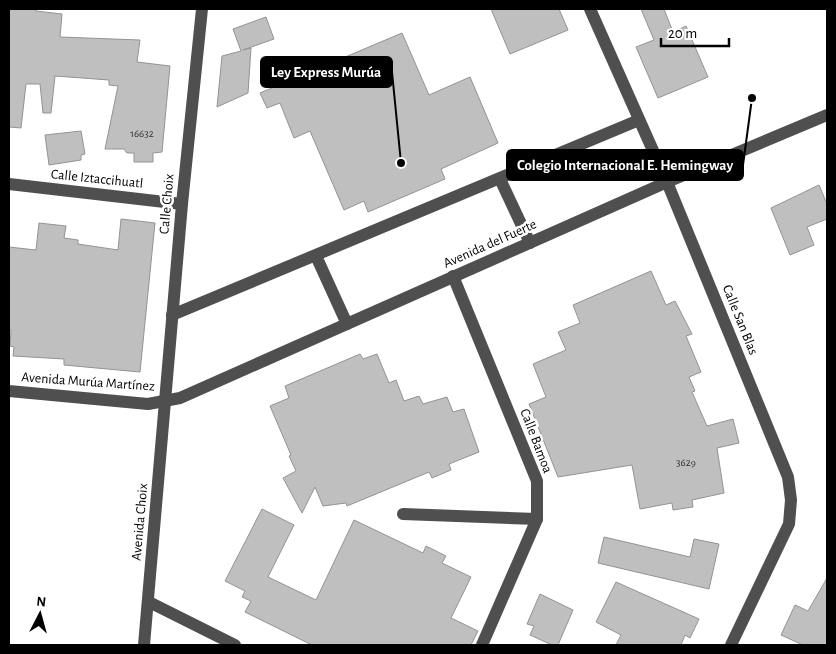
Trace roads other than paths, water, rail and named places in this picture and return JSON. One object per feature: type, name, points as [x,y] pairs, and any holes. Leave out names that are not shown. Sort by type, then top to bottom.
[{"type":"street","name":"Calle Choix","points":[[165,402],[182,204],[202,9]]},
{"type":"street","name":"Calle San Blas","points":[[590,9],[667,182],[788,476],[792,500],[789,524],[731,645]]},
{"type":"street","name":"Avenida del Fuerte","points":[[165,402],[180,398],[667,182],[827,115]]},
{"type":"street","points":[[172,315],[639,120]]},
{"type":"street","points":[[500,179],[530,243]]},
{"type":"street","name":"Calle Iztaccihuatl","points":[[9,184],[182,204]]},
{"type":"street","points":[[316,256],[347,324]]},
{"type":"street","name":"Calle Bamoa","points":[[454,276],[537,481],[537,518],[482,645]]},
{"type":"street","name":"Avenida Murúa Martínez","points":[[9,391],[148,404],[165,402]]},
{"type":"street","name":"Avenida Choix","points":[[144,645],[165,402]]},
{"type":"street","points":[[404,514],[537,518]]},
{"type":"street","points":[[149,602],[236,645]]},
{"type":"place","name":"Colegio Internacional E. Hemingway","points":[[752,98]]},
{"type":"place","name":"Ley Express Murúa","points":[[401,163]]}]
